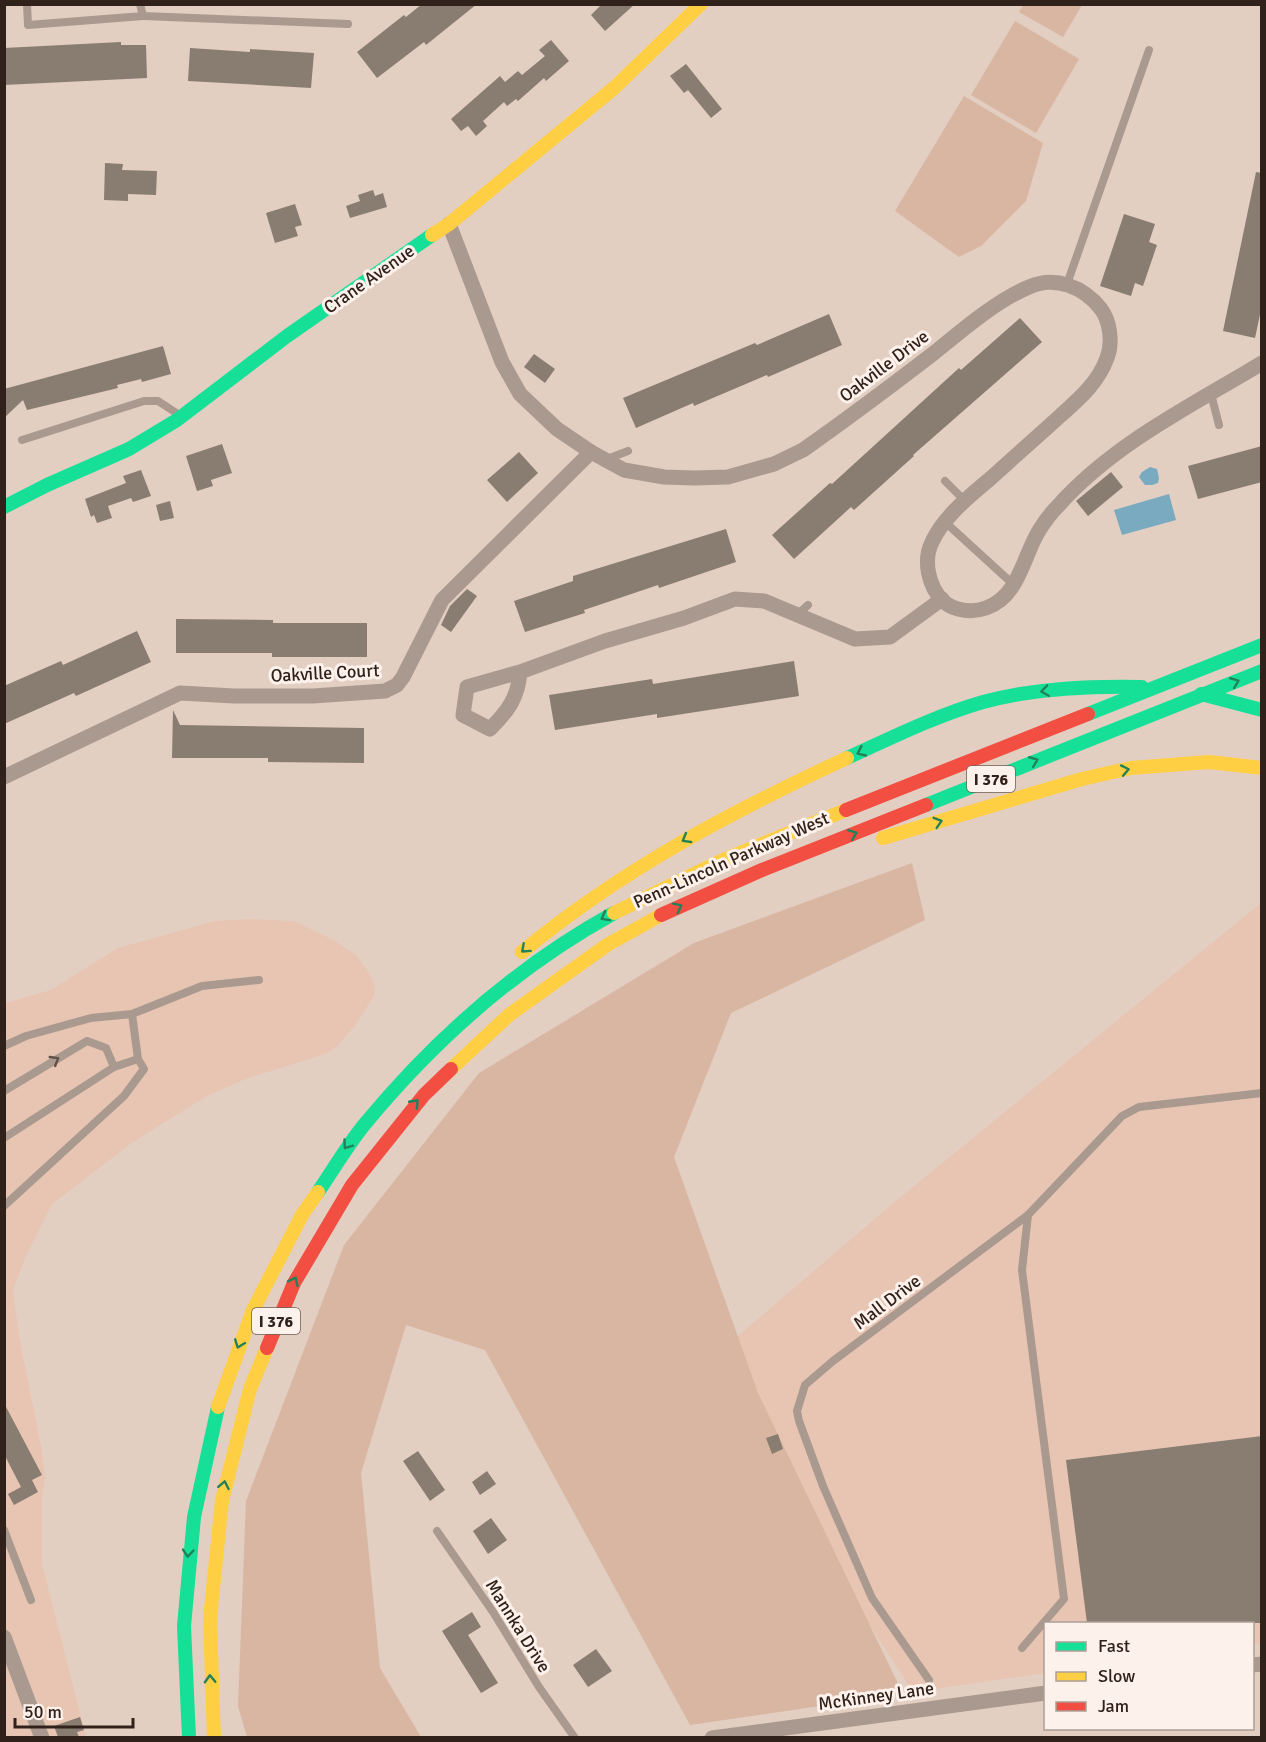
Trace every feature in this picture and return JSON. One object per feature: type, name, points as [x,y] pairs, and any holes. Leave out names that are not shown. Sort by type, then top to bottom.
[{"type":"main road","name":"Crane Avenue","points":[[4,507],[163,431],[287,336],[449,224],[614,88],[701,4]]},
{"type":"main road","name":"Penn-Lincoln Parkway West","points":[[189,1737],[184,1678],[184,1624],[190,1538],[205,1454],[229,1370],[260,1293],[301,1216],[348,1144],[398,1084],[455,1026],[523,971],[596,922],[653,892],[764,842],[1262,645]]},
{"type":"main road","name":"Penn-Lincoln Parkway West","points":[[214,1737],[210,1677],[210,1613],[215,1541],[230,1459],[253,1378],[267,1340],[301,1266],[322,1228],[368,1159],[442,1074],[505,1017],[538,991],[609,944],[682,904],[1262,671]]},
{"type":"main road","points":[[512,961],[534,941],[595,896],[685,840],[764,798],[917,726],[984,702],[1020,694],[1103,686],[1186,691],[1227,699],[1262,710]]},
{"type":"main road","points":[[721,887],[1106,773],[1157,765],[1209,762],[1262,768]]},
{"type":"main road","points":[[398,1084],[498,974]]},
{"type":"street","name":"Oakville Drive","points":[[449,224],[502,362],[520,394],[557,429],[591,452],[624,470],[674,477],[728,477],[774,464],[803,450],[1009,298],[1030,286],[1050,283],[1067,284]]},
{"type":"street","points":[[1067,284],[1078,287],[1087,294],[1108,319],[1109,354],[1095,382],[1084,394],[965,501],[945,522],[931,542],[926,560],[929,575],[942,599],[954,609],[983,610],[1008,594],[1040,528],[1078,485],[1103,462],[1131,442],[1262,363]]},
{"type":"street","name":"Oakville Court","points":[[4,777],[180,693],[313,696],[385,692],[397,685],[403,677],[442,600],[591,452]]},
{"type":"street","points":[[520,672],[605,641],[684,618],[735,599],[764,601],[803,610],[855,639],[890,637],[942,599]]},
{"type":"street","points":[[4,1637],[42,1737]]},
{"type":"street","name":"McKinney Lane","points":[[712,1737],[1044,1693]]},
{"type":"lane","points":[[27,4],[28,25],[143,16],[348,24]]},
{"type":"lane","points":[[140,4],[143,16]]},
{"type":"lane","points":[[1067,284],[1149,50]]},
{"type":"lane","points":[[1211,394],[1219,425]]},
{"type":"lane","points":[[22,440],[144,401],[158,401],[182,417]]},
{"type":"lane","points":[[606,460],[628,451]]},
{"type":"lane","points":[[945,481],[965,501]]},
{"type":"lane","points":[[945,522],[1014,585]]},
{"type":"lane","points":[[4,1046],[26,1036],[91,1018],[132,1014],[202,986],[259,980]]},
{"type":"lane","points":[[4,1206],[124,1096],[144,1069],[138,1059],[132,1014]]},
{"type":"lane","points":[[4,1090],[87,1041],[106,1048],[114,1067]]},
{"type":"lane","points":[[4,1137],[114,1067],[138,1059]]},
{"type":"lane","name":"Mall Drive","points":[[929,1680],[872,1598],[823,1486],[798,1421],[797,1411],[801,1394],[811,1378],[1028,1215],[1122,1116],[1139,1107],[1262,1093]]},
{"type":"lane","points":[[1028,1215],[1022,1270],[1064,1599],[1044,1622]]},
{"type":"lane","points":[[4,1530],[31,1600]]},
{"type":"lane","name":"Mannka Drive","points":[[437,1531],[493,1612],[539,1687],[575,1737]]},
{"type":"lane","points":[[1022,1648],[1044,1622]]},
{"type":"shaded area","points":[[1024,4],[1082,5],[1063,37],[1019,12]]},
{"type":"shaded area","points":[[1015,21],[1079,59],[1036,133],[971,95]]},
{"type":"shaded area","points":[[964,96],[1043,143],[1026,201],[981,246],[959,257],[895,211]]},
{"type":"shaded area","points":[[912,863],[925,920],[731,1013],[674,1157],[758,1393],[903,1694],[690,1725],[485,1350],[406,1325],[361,1473],[380,1668],[421,1737],[247,1737],[238,1706],[246,1501],[344,1245],[479,1073],[694,943]]},
{"type":"shaded area","points":[[1261,903],[1261,1643],[1254,1644],[1254,1622],[1044,1622],[1044,1673],[913,1692],[703,1366],[891,1205]]},
{"type":"shaded area","points":[[248,919],[294,921],[333,940],[356,955],[369,973],[375,987],[374,996],[354,1027],[336,1047],[325,1054],[248,1078],[205,1097],[133,1142],[52,1204],[25,1258],[13,1290],[19,1336],[45,1477],[42,1500],[42,1564],[86,1737],[5,1738],[5,1003],[51,990],[118,948],[215,921]]},
{"type":"water","points":[[1150,467],[1157,469],[1158,483],[1145,485],[1139,477]]},
{"type":"water","points":[[1169,494],[1176,520],[1122,535],[1114,510]]},
{"type":"building","points":[[422,4],[477,4],[426,45],[424,42],[377,78],[357,52],[404,15],[406,17]]},
{"type":"building","points":[[602,4],[635,4],[605,31],[591,15]]},
{"type":"building","points":[[551,40],[569,61],[546,81],[544,78],[518,101],[516,99],[507,106],[504,102],[483,121],[487,126],[476,136],[468,126],[461,131],[451,119],[500,76],[505,82],[518,71],[522,75],[545,56],[539,50]]},
{"type":"building","points":[[121,42],[121,45],[146,45],[147,78],[4,85],[4,48]]},
{"type":"building","points":[[190,48],[314,53],[311,88],[188,81]]},
{"type":"building","points":[[686,64],[722,109],[711,118],[688,90],[684,93],[670,76]]},
{"type":"building","points":[[105,163],[123,164],[122,170],[157,171],[156,195],[128,194],[128,201],[104,200]]},
{"type":"building","points":[[1256,172],[1262,173],[1262,305],[1255,338],[1223,331]]},
{"type":"building","points":[[373,190],[375,196],[383,193],[387,207],[350,218],[346,206],[360,201],[358,195]]},
{"type":"building","points":[[295,204],[302,225],[295,227],[298,236],[275,243],[266,213]]},
{"type":"building","points":[[1124,214],[1155,224],[1149,242],[1157,245],[1143,286],[1135,283],[1131,296],[1100,286]]},
{"type":"building","points":[[829,314],[842,345],[768,377],[767,375],[694,406],[693,403],[636,428],[623,398]]},
{"type":"building","points":[[1020,318],[1042,342],[854,510],[851,507],[794,559],[772,535],[830,483],[832,484],[959,368],[961,370]]},
{"type":"building","points":[[163,346],[171,374],[142,382],[141,379],[117,385],[118,388],[27,410],[23,400],[4,418],[4,389]]},
{"type":"building","points":[[534,354],[555,369],[545,383],[524,367]]},
{"type":"building","points":[[222,444],[232,473],[211,480],[213,486],[197,491],[186,456]]},
{"type":"building","points":[[1262,446],[1262,482],[1198,499],[1188,466]]},
{"type":"building","points":[[519,452],[538,473],[507,502],[487,480]]},
{"type":"building","points":[[141,470],[151,496],[133,502],[131,498],[108,506],[112,518],[97,523],[94,515],[91,517],[85,499],[126,483],[123,476]]},
{"type":"building","points":[[1111,472],[1123,487],[1088,516],[1076,501]]},
{"type":"building","points":[[170,501],[174,518],[160,521],[156,505]]},
{"type":"building","points":[[726,529],[736,562],[659,588],[658,585],[584,610],[585,613],[525,632],[514,601],[573,581],[573,576]]},
{"type":"building","points":[[467,589],[477,596],[451,632],[441,625],[450,606]]},
{"type":"building","points":[[176,619],[273,620],[273,623],[367,623],[367,657],[272,657],[272,653],[176,653]]},
{"type":"building","points":[[137,631],[151,662],[76,696],[74,693],[4,724],[4,686],[61,661],[63,665]]},
{"type":"building","points":[[794,661],[799,696],[657,718],[657,714],[555,730],[549,695],[652,679],[653,684]]},
{"type":"building","points":[[173,710],[180,725],[364,728],[364,763],[268,762],[268,758],[172,758]]},
{"type":"building","points":[[4,1403],[42,1475],[32,1480],[38,1492],[14,1505],[8,1494],[21,1487],[4,1454]]},
{"type":"building","points":[[778,1434],[783,1449],[772,1454],[766,1438]]},
{"type":"building","points":[[1262,1436],[1262,1623],[1087,1622],[1066,1460]]},
{"type":"building","points":[[418,1451],[445,1490],[430,1501],[403,1461]]},
{"type":"building","points":[[487,1471],[496,1484],[480,1495],[472,1482]]},
{"type":"building","points":[[491,1518],[507,1540],[488,1554],[473,1531]]},
{"type":"building","points":[[472,1612],[481,1627],[468,1635],[498,1683],[481,1693],[442,1631]]},
{"type":"building","points":[[596,1649],[612,1671],[588,1687],[573,1665]]},
{"type":"building","points":[[80,1717],[84,1730],[77,1732],[79,1737],[58,1737],[54,1726]]},
{"type":"traffic: fast","points":[[4,507],[47,485],[129,449],[177,420],[287,336],[432,235]]},
{"type":"traffic: fast","points":[[1088,714],[1262,645]]},
{"type":"traffic: fast","points":[[926,805],[1262,671]]},
{"type":"traffic: fast","points":[[847,758],[948,714],[1002,697],[1062,689],[1142,687]]},
{"type":"traffic: fast","points":[[1201,694],[1262,710]]},
{"type":"traffic: fast","points":[[318,1192],[364,1125],[419,1063],[479,1007],[511,981],[544,957],[614,913]]},
{"type":"traffic: fast","points":[[189,1738],[184,1626],[194,1517],[218,1407]]},
{"type":"traffic: slow","points":[[432,235],[449,224],[614,88],[701,4]]},
{"type":"traffic: slow","points":[[522,952],[598,895],[678,844],[719,821],[847,758]]},
{"type":"traffic: slow","points":[[883,838],[1082,779],[1131,768],[1209,762],[1262,768]]},
{"type":"traffic: slow","points":[[614,913],[723,860],[846,810]]},
{"type":"traffic: slow","points":[[451,1069],[509,1015],[607,945],[661,915]]},
{"type":"traffic: slow","points":[[218,1407],[253,1310],[302,1215],[318,1192]]},
{"type":"traffic: slow","points":[[214,1738],[210,1618],[222,1501],[250,1389],[267,1348]]},
{"type":"traffic: jam","points":[[846,810],[1088,714]]},
{"type":"traffic: jam","points":[[661,915],[762,870],[926,805]]},
{"type":"traffic: jam","points":[[267,1348],[294,1283],[352,1185],[424,1095],[451,1069]]}]
